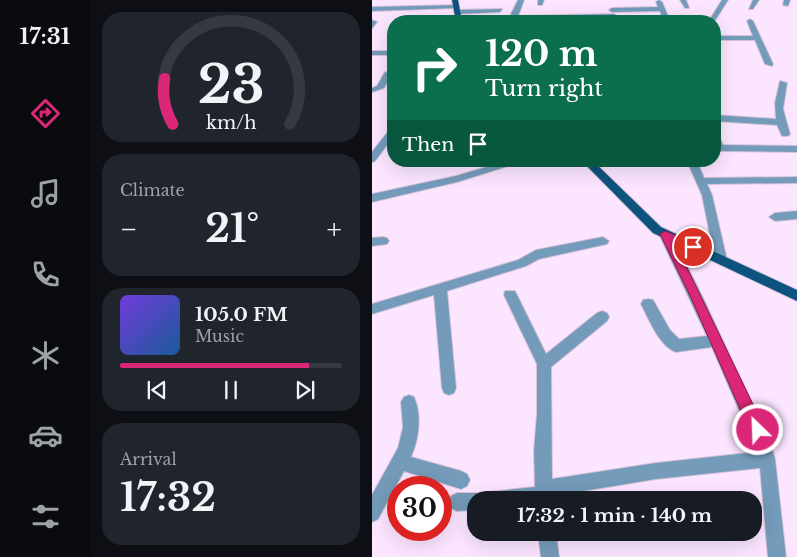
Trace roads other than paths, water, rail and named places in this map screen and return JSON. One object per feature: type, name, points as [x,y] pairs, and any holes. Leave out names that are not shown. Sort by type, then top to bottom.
[{"type":"main road","points":[[593,167],[657,230],[796,296]]},
{"type":"street","points":[[514,15],[521,0]]},
{"type":"street","points":[[610,0],[614,15]]},
{"type":"street","points":[[658,0],[665,15]]},
{"type":"street","points":[[716,15],[725,0]]},
{"type":"street","points":[[751,8],[756,0]]},
{"type":"street","points":[[372,10],[456,6],[500,10]]},
{"type":"street","points":[[620,15],[662,8]]},
{"type":"street","points":[[750,21],[769,64]]},
{"type":"street","points":[[721,38],[756,38]]},
{"type":"street","points":[[372,54],[387,53]]},
{"type":"street","points":[[372,90],[380,88],[387,76]]},
{"type":"street","points":[[783,83],[777,100],[780,122],[785,134]]},
{"type":"street","points":[[721,118],[780,122]]},
{"type":"street","points":[[372,159],[387,139]]},
{"type":"street","points":[[721,148],[796,149]]},
{"type":"street","points":[[372,198],[457,179],[498,167]]},
{"type":"street","points":[[695,167],[710,207],[721,260]]},
{"type":"street","points":[[701,181],[796,180]]},
{"type":"street","points":[[775,217],[796,215]]},
{"type":"street","points":[[665,234],[753,419],[767,459],[777,557]]},
{"type":"street","points":[[372,309],[522,263],[536,254],[603,241]]},
{"type":"street","points":[[440,288],[450,388]]},
{"type":"street","points":[[510,294],[544,364],[543,491]]},
{"type":"street","points":[[648,304],[665,334],[676,346],[716,341]]},
{"type":"street","points":[[544,364],[602,317]]},
{"type":"street","points":[[372,510],[406,450],[411,427],[409,402]]},
{"type":"street","points":[[562,491],[656,471],[767,459]]},
{"type":"street","points":[[400,462],[461,480]]},
{"type":"street","points":[[457,502],[467,501]]},
{"type":"street","points":[[548,541],[550,557]]}]
